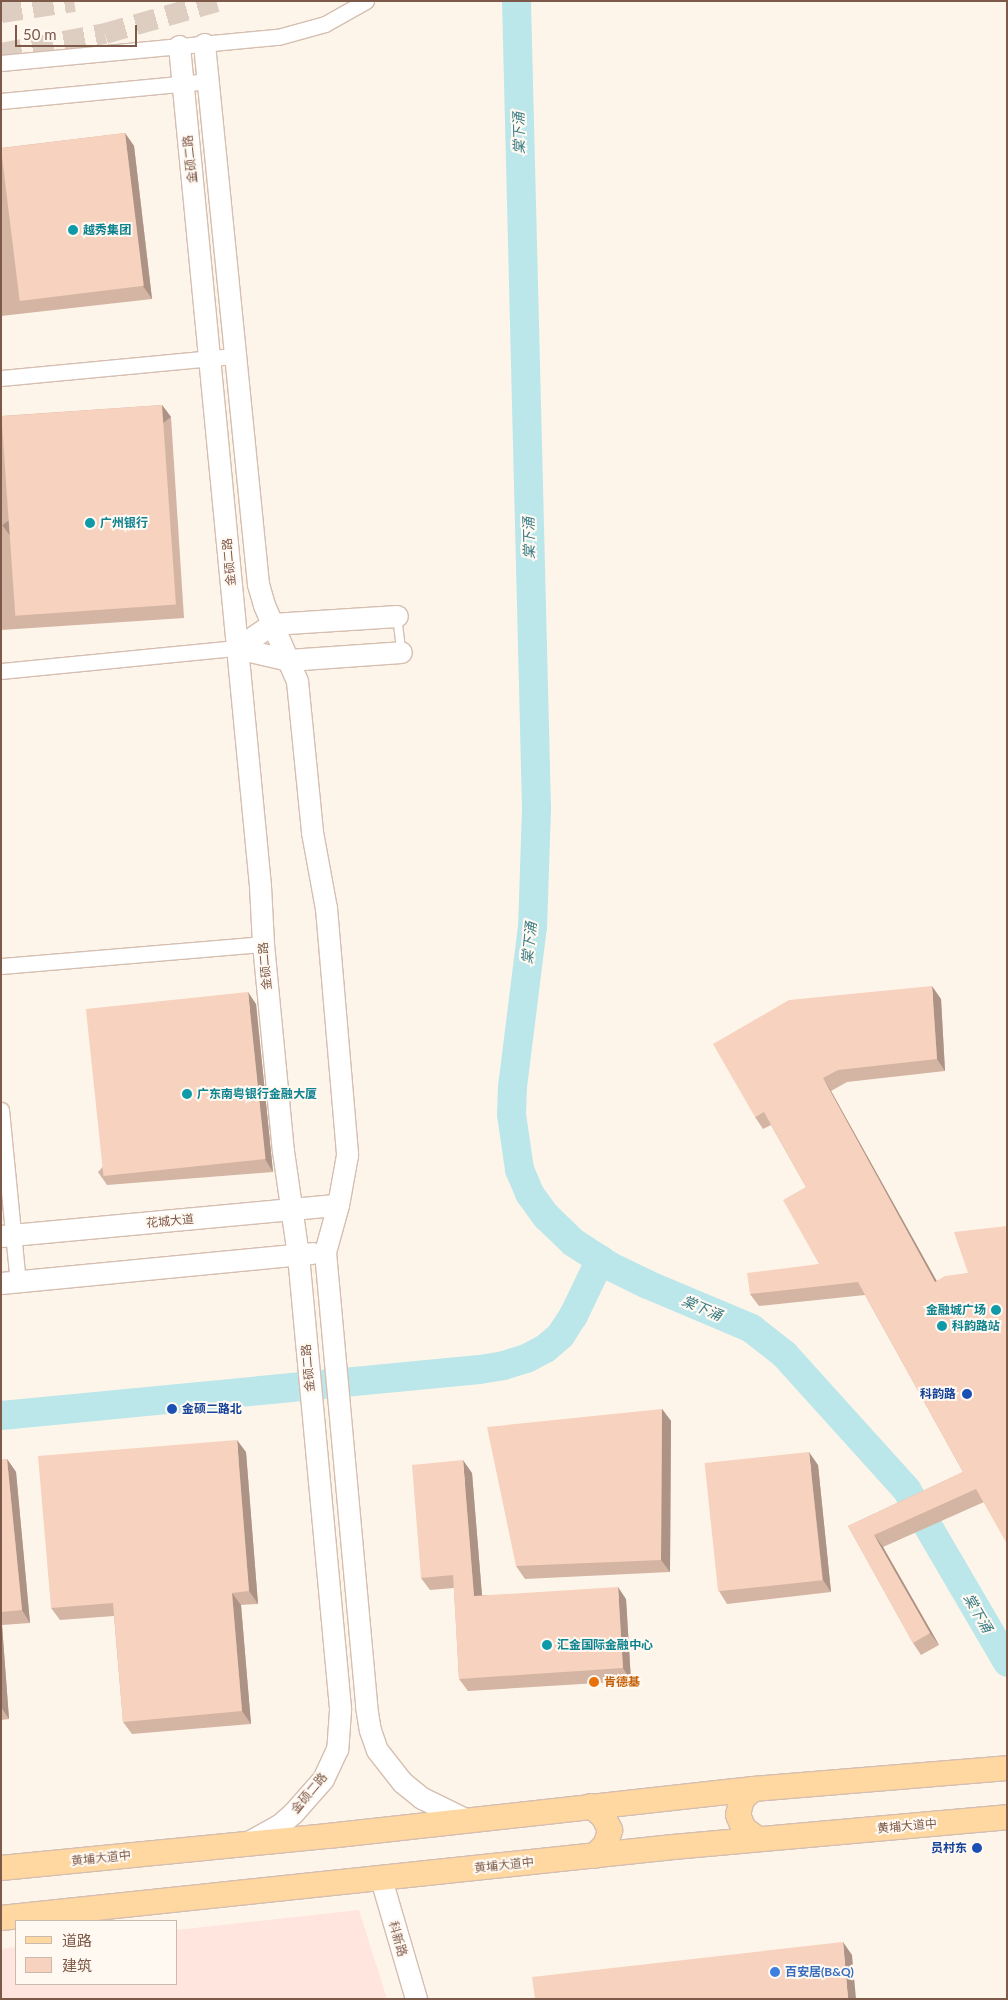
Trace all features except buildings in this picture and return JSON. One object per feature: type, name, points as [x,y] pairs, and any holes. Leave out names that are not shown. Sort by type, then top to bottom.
[{"type":"main road","name":"黄埔大道中","points":[[1,1868],[245,1844],[753,1789],[1007,1768]]},
{"type":"main road","points":[[753,1789],[742,1799],[738,1815],[744,1829],[758,1839]]},
{"type":"main road","points":[[591,1806],[603,1816],[610,1830],[606,1844],[596,1856]]},
{"type":"main road","name":"黄埔大道中","points":[[1,1918],[758,1839],[1007,1817]]},
{"type":"street","points":[[1,64],[294,34],[325,24],[366,1]]},
{"type":"street","name":"金硕二路","points":[[204,44],[258,584],[261,599],[299,690],[312,832],[326,908],[347,1142],[346,1169],[325,1252],[366,1706],[370,1730],[384,1761],[402,1782],[422,1798],[467,1820]]},
{"type":"street","name":"金硕二路","points":[[179,46],[260,886],[262,944],[290,1209],[298,1255],[340,1710],[339,1738],[333,1762],[323,1779],[308,1798],[279,1826],[245,1844]]},
{"type":"street","points":[[1,101],[208,81]]},
{"type":"street","points":[[1,378],[234,356]]},
{"type":"street","points":[[237,648],[272,624],[397,616]]},
{"type":"street","points":[[1,671],[237,648],[288,660],[401,652]]},
{"type":"street","points":[[1,966],[262,944]]},
{"type":"street","points":[[1,1110],[9,1282],[325,1252]]},
{"type":"street","name":"花城大道","points":[[7,1236],[338,1205]]},
{"type":"street","name":"科新路","points":[[381,1879],[416,1999]]},
{"type":"lane","points":[[397,616],[401,652]]},
{"type":"shaded area","points":[[359,1910],[387,1999],[1,1999],[1,1949],[15,1947],[15,1985],[178,1985],[178,1930]]},
{"type":"waterway","name":"棠下涌","points":[[516,1],[536,808],[532,926],[512,1086],[511,1114],[519,1169],[529,1193],[546,1216],[573,1242],[610,1266],[647,1284],[751,1328],[784,1354],[906,1489],[1007,1662]]},
{"type":"waterway","points":[[1,1415],[479,1369],[503,1365],[526,1358],[545,1348],[560,1335],[573,1315],[600,1259]]},
{"type":"tunnel","points":[[1,12],[74,1]]},
{"type":"tunnel","points":[[1,53],[105,33],[217,1]]},
{"type":"place","name":"越秀集团","points":[[73,230]]},
{"type":"place","name":"广州银行","points":[[90,523]]},
{"type":"place","name":"广东南粤银行金融大厦","points":[[187,1094]]},
{"type":"place","name":"金融城广场","points":[[996,1310]]},
{"type":"place","name":"科韵路站","points":[[942,1326]]},
{"type":"place","name":"科韵路","points":[[967,1394]]},
{"type":"place","name":"金硕二路北","points":[[172,1409]]},
{"type":"place","name":"汇金国际金融中心","points":[[547,1645]]},
{"type":"place","name":"肯德基","points":[[594,1682]]},
{"type":"place","name":"员村东","points":[[977,1848]]},
{"type":"place","name":"百安居(B&Q)","points":[[775,1972]]}]
